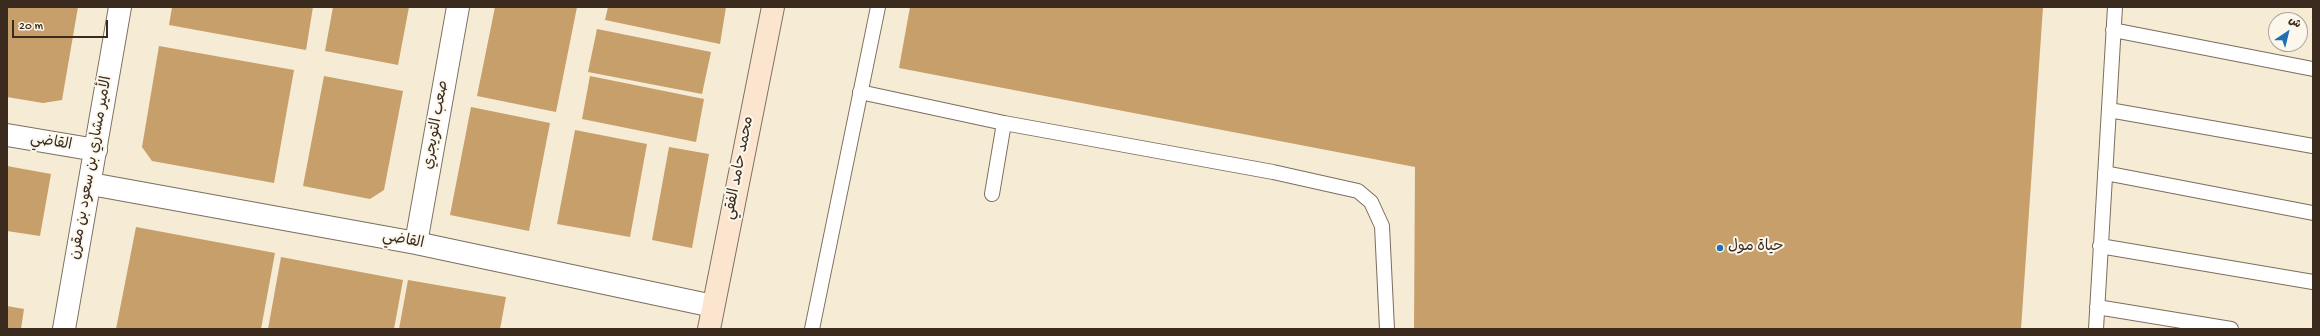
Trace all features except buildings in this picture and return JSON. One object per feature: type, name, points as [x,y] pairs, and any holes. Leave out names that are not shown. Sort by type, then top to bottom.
[{"type":"street","name":"الأمير مشاري بن سعود بن مقرن","points":[[64,329],[91,184],[120,7]]},
{"type":"street","name":"صعب التويجري","points":[[416,243],[458,7]]},
{"type":"street","name":"محمد حامد الفقي","points":[[709,329],[772,7]]},
{"type":"street","name":"القاضي","points":[[7,135],[96,150]]},
{"type":"street","name":"القاضي","points":[[91,184],[416,243],[713,306]]},
{"type":"lane","points":[[812,329],[878,7]]},
{"type":"lane","points":[[2096,329],[2115,7]]},
{"type":"lane","points":[[2113,30],[2313,69]]},
{"type":"lane","points":[[860,92],[1004,123],[1280,173],[1358,191],[1371,202],[1382,226],[1387,329]]},
{"type":"lane","points":[[2109,110],[2313,146]]},
{"type":"lane","points":[[992,194],[1004,123]]},
{"type":"lane","points":[[2105,173],[2313,213]]},
{"type":"lane","points":[[2100,246],[2313,282]]},
{"type":"lane","points":[[2097,308],[2231,329]]},
{"type":"place","name":"حياة مول","points":[[1720,248]]}]
